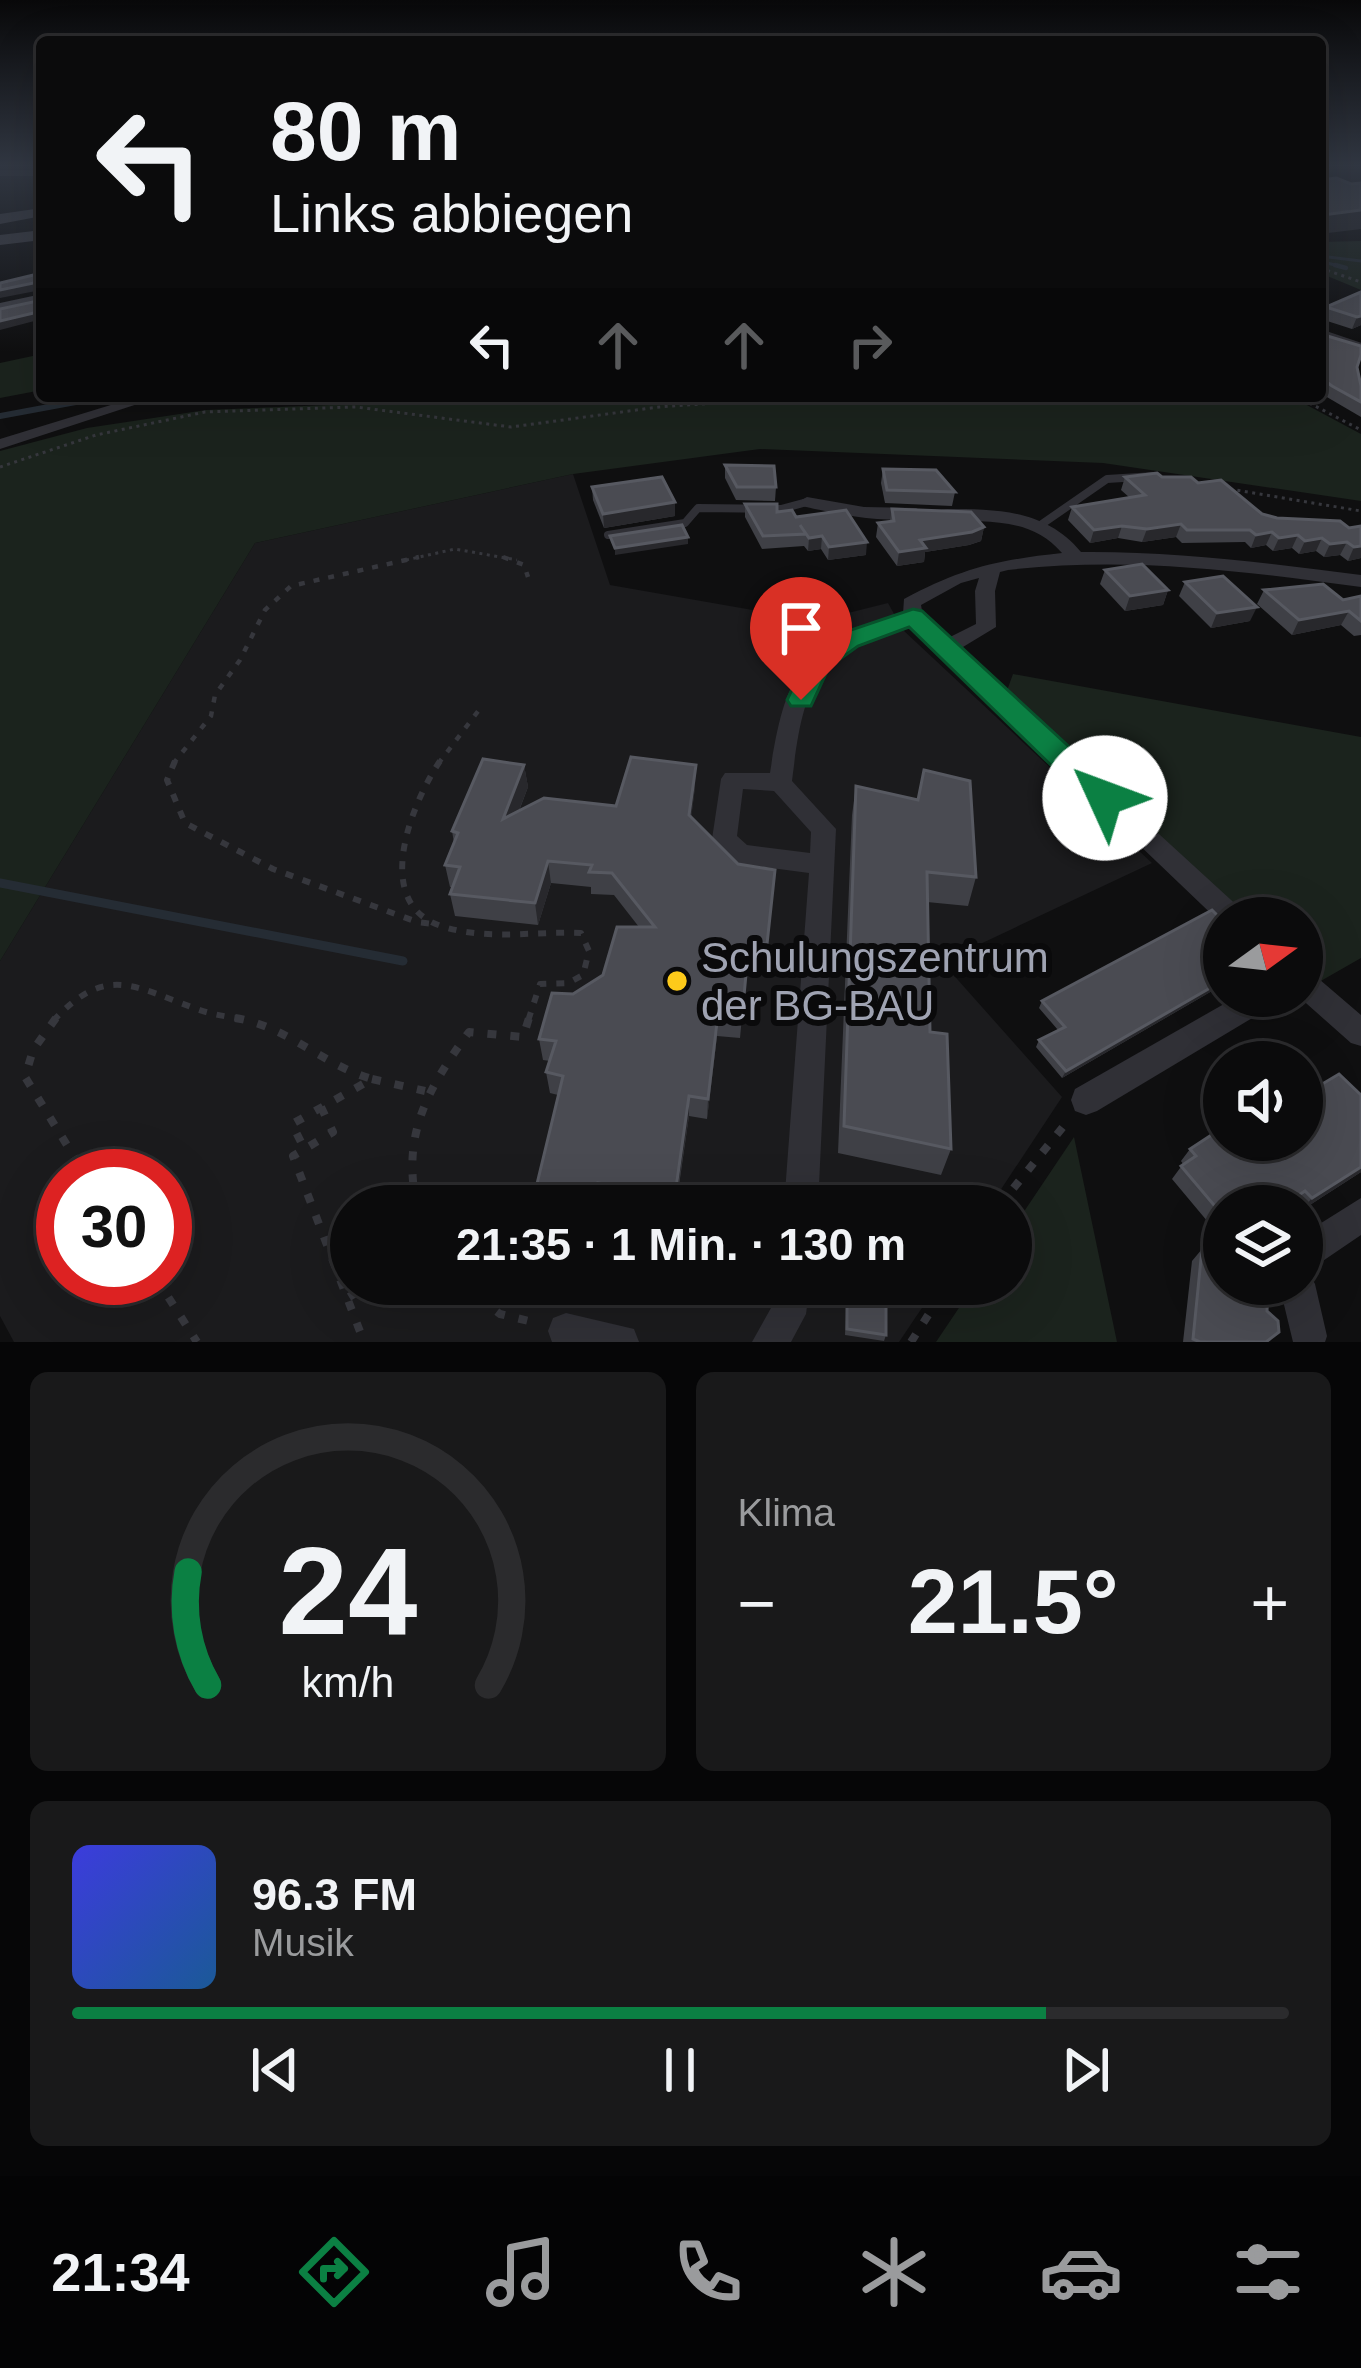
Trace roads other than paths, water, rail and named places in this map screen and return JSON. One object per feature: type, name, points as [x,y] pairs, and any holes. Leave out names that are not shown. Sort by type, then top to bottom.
[{"type":"main road","points":[[0,240],[36,236]]},
{"type":"main road","points":[[0,308],[36,300]]},
{"type":"street","points":[[0,444],[136,402]]},
{"type":"street","points":[[807,502],[864,512],[1005,515],[1042,524],[1076,557]]},
{"type":"street","points":[[1210,897],[944,649],[913,617],[911,603],[926,592],[992,571],[1076,557],[1196,561],[1361,581]]},
{"type":"street","points":[[944,649],[986,627],[986,591],[992,571]]},
{"type":"street","points":[[780,783],[785,737],[818,662],[849,640],[913,617]]},
{"type":"street","points":[[802,1185],[824,829],[780,783],[733,779],[724,839],[740,854],[821,864]]},
{"type":"street","points":[[1323,1000],[1361,1033]]},
{"type":"street","points":[[1086,1100],[1228,1017]]},
{"type":"street","points":[[1323,1241],[1361,1215]]},
{"type":"street","points":[[770,1342],[789,1305]]},
{"type":"street","points":[[1302,1305],[1309,1336]]},
{"type":"street","points":[[566,1331],[621,1342]]},
{"type":"lane","points":[[1326,334],[1361,346]]},
{"type":"lane","points":[[1042,524],[1105,476],[1132,472],[1212,486]]},
{"type":"lane","points":[[608,535],[685,523],[698,508],[781,509],[807,502]]},
{"type":"waterway","points":[[1326,257],[1361,261]]},
{"type":"waterway","points":[[1326,263],[1346,268],[1335,265]]},
{"type":"waterway","points":[[0,416],[76,402]]},
{"type":"waterway","points":[[0,883],[403,961]]},
{"type":"place","name":"Schulungszentrum der BG-BAU","points":[[677,981]]}]
